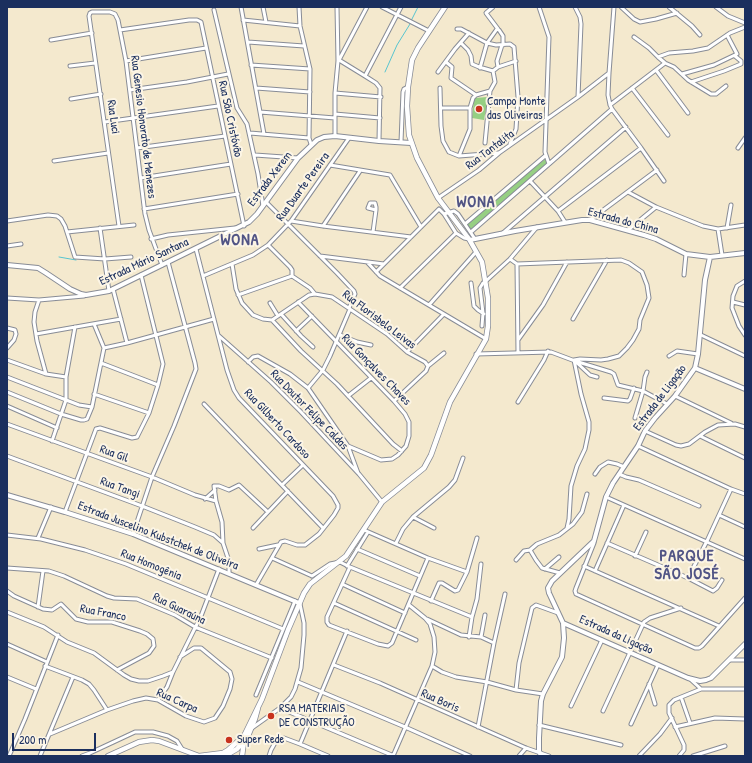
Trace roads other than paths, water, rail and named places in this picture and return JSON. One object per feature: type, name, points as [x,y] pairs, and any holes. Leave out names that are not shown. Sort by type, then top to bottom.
[{"type":"main road","points":[[227,754],[241,742],[252,728],[268,676],[297,602],[315,577],[340,562],[346,556],[366,531],[382,502],[419,473],[428,462],[450,402],[486,339],[489,315],[488,298],[482,262],[476,252],[472,240],[444,211],[417,158],[411,143],[407,119],[408,87],[414,54],[445,7]]},
{"type":"main road","points":[[227,754],[237,749],[251,718],[258,707]]},
{"type":"main road","points":[[108,756],[144,741],[159,741],[199,756],[222,753],[236,756]]},
{"type":"main road","points":[[241,742],[241,756]]},
{"type":"main road","points":[[237,749],[241,756]]},
{"type":"street","points":[[241,7],[264,134]]},
{"type":"street","points":[[263,7],[266,22]]},
{"type":"street","points":[[299,7],[300,26],[310,69],[309,138],[311,144],[321,138],[335,136],[411,143]]},
{"type":"street","points":[[335,136],[335,93],[339,60],[337,7]]},
{"type":"street","points":[[339,60],[367,7]]},
{"type":"street","points":[[382,7],[429,31]]},
{"type":"street","points":[[366,76],[401,7]]},
{"type":"street","points":[[493,7],[486,13],[502,36],[498,67]]},
{"type":"street","points":[[539,7],[549,37],[545,156],[549,164]]},
{"type":"street","points":[[575,7],[580,17],[581,24],[578,97]]},
{"type":"street","points":[[614,7],[608,95],[610,105],[664,181]]},
{"type":"street","points":[[621,7],[634,19],[640,22],[650,21],[676,13]]},
{"type":"street","points":[[669,7],[700,35]]},
{"type":"street","points":[[716,7],[728,16],[745,23]]},
{"type":"street","points":[[214,10],[237,108],[248,124],[265,204],[290,222],[354,291],[355,294],[337,343],[323,370],[308,388]]},
{"type":"street","name":"Rua Genesio Honorato de Menezes","points":[[92,12],[113,12],[118,20],[126,61],[134,119],[144,209],[152,239],[162,264]]},
{"type":"street","name":"Rua Luci","points":[[92,12],[89,16],[119,226]]},
{"type":"street","name":"Rua São Cristóvão","points":[[120,30],[195,19],[200,22],[244,226]]},
{"type":"street","points":[[244,20],[300,26]]},
{"type":"street","points":[[658,57],[669,53],[708,48],[727,35],[745,27]]},
{"type":"street","points":[[457,29],[462,29],[487,43],[502,45],[510,44],[514,46],[518,84],[517,124],[515,134],[509,146]]},
{"type":"street","points":[[480,68],[487,43],[496,29],[498,29]]},
{"type":"street","points":[[50,40],[92,33]]},
{"type":"street","points":[[438,72],[469,33]]},
{"type":"street","points":[[691,82],[740,64],[741,62],[727,35]]},
{"type":"street","points":[[634,37],[649,48],[665,63],[671,65],[691,82],[713,95],[726,86]]},
{"type":"street","points":[[248,42],[304,46]]},
{"type":"street","points":[[461,43],[468,50],[471,56],[472,64],[480,68],[492,71],[498,67],[516,61]]},
{"type":"street","points":[[126,61],[206,48]]},
{"type":"street","points":[[682,74],[714,65],[736,54]]},
{"type":"street","points":[[339,60],[366,76],[379,86],[381,90],[379,141]]},
{"type":"street","points":[[446,62],[452,67],[451,78],[476,95]]},
{"type":"street","points":[[70,66],[95,63]]},
{"type":"street","points":[[610,105],[665,63]]},
{"type":"street","points":[[251,64],[310,69]]},
{"type":"street","points":[[656,70],[688,113]]},
{"type":"street","points":[[485,143],[490,91],[495,82],[492,71]]},
{"type":"street","name":"Rua Tantalita","points":[[438,198],[479,170],[499,153],[609,73]]},
{"type":"street","points":[[130,90],[187,82],[228,74]]},
{"type":"street","points":[[401,142],[403,92],[404,89],[408,87]]},
{"type":"street","points":[[256,88],[310,92]]},
{"type":"street","points":[[440,88],[443,141],[449,152],[459,156],[499,153]]},
{"type":"street","points":[[632,88],[668,135]]},
{"type":"street","points":[[459,156],[470,129],[470,108],[473,98],[476,95],[490,91]]},
{"type":"street","points":[[335,93],[381,97]]},
{"type":"street","points":[[71,99],[101,94]]},
{"type":"street","points":[[105,122],[218,106]]},
{"type":"street","points":[[441,108],[470,108]]},
{"type":"street","points":[[471,232],[612,109]]},
{"type":"street","points":[[260,112],[309,116],[380,118]]},
{"type":"street","points":[[502,234],[544,196],[626,127]]},
{"type":"street","points":[[250,133],[309,138]]},
{"type":"street","points":[[137,148],[225,136]]},
{"type":"street","name":"Rua Duarte Pereira","points":[[203,276],[253,256],[268,245],[290,222],[349,138]]},
{"type":"street","points":[[738,148],[745,138]]},
{"type":"street","name":"Estrada Xerem","points":[[244,226],[265,204],[298,158],[311,144]]},
{"type":"street","points":[[558,211],[642,148]]},
{"type":"street","points":[[54,161],[108,153]]},
{"type":"street","points":[[255,156],[298,158]]},
{"type":"street","points":[[465,224],[545,156]]},
{"type":"street","points":[[141,178],[231,164]]},
{"type":"street","points":[[330,165],[392,176],[421,226]]},
{"type":"street","points":[[590,220],[657,170]]},
{"type":"street","points":[[323,226],[360,171]]},
{"type":"street","points":[[530,181],[558,211],[565,222]]},
{"type":"street","points":[[628,192],[656,208],[693,223],[718,229],[745,225]]},
{"type":"street","points":[[144,209],[238,194]]},
{"type":"street","points":[[727,228],[731,205]]},
{"type":"street","points":[[628,230],[656,208]]},
{"type":"street","points":[[373,232],[376,210]]},
{"type":"street","points":[[376,272],[421,226],[444,211],[458,214],[471,232],[472,240],[464,238],[456,233],[444,211]]},
{"type":"street","points":[[7,221],[53,215],[57,216],[61,219],[68,232],[75,257],[82,259],[131,257]]},
{"type":"street","name":"Estrada do China","points":[[472,240],[515,230],[565,222],[590,220],[656,239],[686,254],[710,257],[745,253]]},
{"type":"street","points":[[290,222],[411,237]]},
{"type":"street","points":[[514,223],[515,230]]},
{"type":"street","points":[[68,232],[134,225]]},
{"type":"street","name":"Estrada Mário Santana","points":[[7,265],[38,268],[76,292],[86,295],[111,290],[162,264],[244,226]]},
{"type":"street","points":[[482,326],[483,313],[480,288],[510,259],[537,227]]},
{"type":"street","points":[[100,228],[111,290],[127,343]]},
{"type":"street","points":[[152,239],[168,235],[208,232],[232,228],[238,229]]},
{"type":"street","points":[[718,229],[722,256]]},
{"type":"street","points":[[208,232],[212,241]]},
{"type":"street","points":[[400,288],[456,233]]},
{"type":"street","points":[[7,246],[21,244]]},
{"type":"street","name":"Rua Florisbelo Leivas","points":[[268,245],[290,267],[292,270],[292,276],[306,285],[315,294],[332,297],[350,308],[387,334],[407,352],[425,362],[428,366]]},
{"type":"street","name":"Rua Gilberto Cardoso","points":[[196,249],[230,380],[239,398],[337,501],[338,508],[334,515],[319,534],[305,545],[297,545],[285,541],[279,544]]},
{"type":"street","points":[[429,305],[476,252]]},
{"type":"street","points":[[684,275],[686,254]]},
{"type":"street","points":[[320,256],[384,264]]},
{"type":"street","name":"Estrada de Ligação","points":[[642,625],[580,597],[575,591],[594,541],[606,497],[619,474],[638,446],[645,431],[675,396],[695,368],[698,354],[705,280],[710,257]]},
{"type":"street","points":[[510,259],[517,264],[621,260],[629,263],[642,272],[649,289],[648,301],[642,315],[639,329],[627,348],[619,356],[608,359],[574,360]]},
{"type":"street","points":[[572,319],[607,260]]},
{"type":"street","points":[[133,534],[152,477],[196,369],[168,262]]},
{"type":"street","points":[[367,262],[376,272],[400,288],[486,339]]},
{"type":"street","points":[[518,340],[543,305],[567,262]]},
{"type":"street","points":[[232,264],[238,295],[250,313],[263,319],[272,320],[301,351],[323,370],[393,444],[402,451],[396,457],[382,460],[348,446]]},
{"type":"street","points":[[517,264],[518,353]]},
{"type":"street","points":[[65,512],[96,429],[98,428],[132,438],[137,438],[149,413],[158,385],[163,364],[140,275]]},
{"type":"street","points":[[238,295],[292,276]]},
{"type":"street","points":[[745,281],[737,286],[733,302],[734,315],[745,335]]},
{"type":"street","points":[[471,283],[474,306],[478,310],[489,315]]},
{"type":"street","points":[[272,320],[309,295],[315,294]]},
{"type":"street","points":[[7,298],[39,300],[86,295]]},
{"type":"street","points":[[39,300],[34,317],[36,334],[46,374]]},
{"type":"street","name":"Rua Gonçalves Chaves","points":[[298,302],[405,414],[409,422],[409,436],[402,451]]},
{"type":"street","points":[[733,302],[745,306]]},
{"type":"street","points":[[270,303],[279,315],[314,347]]},
{"type":"street","points":[[407,352],[444,314]]},
{"type":"street","points":[[296,331],[312,316]]},
{"type":"street","points":[[36,334],[121,319]]},
{"type":"street","points":[[104,348],[214,319]]},
{"type":"street","points":[[7,392],[61,414],[81,420],[86,419],[92,407],[104,348],[94,324]]},
{"type":"street","points":[[52,441],[66,400],[66,377],[75,327]]},
{"type":"street","points":[[7,328],[14,330],[16,334],[14,340],[7,348]]},
{"type":"street","name":"Rua Doutor Felipe Caldas","points":[[218,335],[302,412],[359,474],[382,502]]},
{"type":"street","points":[[340,335],[357,342],[371,345]]},
{"type":"street","points":[[700,336],[745,356]]},
{"type":"street","points":[[518,402],[548,351]]},
{"type":"street","points":[[478,353],[548,351],[612,373],[617,384],[620,386],[643,391],[667,404]]},
{"type":"street","points":[[669,356],[677,351],[698,354]]},
{"type":"street","points":[[394,401],[426,371],[428,366],[444,353]]},
{"type":"street","points":[[248,362],[253,357],[258,356],[290,374],[308,388],[348,446],[359,474]]},
{"type":"street","points":[[7,360],[46,374],[66,377]]},
{"type":"street","points":[[574,360],[590,375],[597,377]]},
{"type":"street","points":[[567,528],[571,486],[585,449],[589,430],[589,422],[574,360]]},
{"type":"street","points":[[101,363],[158,385]]},
{"type":"street","points":[[695,368],[745,389]]},
{"type":"street","points":[[635,418],[647,372]]},
{"type":"street","points":[[7,377],[79,405],[92,407]]},
{"type":"street","points":[[348,396],[371,378]]},
{"type":"street","points":[[604,398],[628,401],[630,400],[634,388]]},
{"type":"street","points":[[94,394],[149,413]]},
{"type":"street","points":[[675,396],[735,424],[745,427]]},
{"type":"street","points":[[204,404],[323,528]]},
{"type":"street","points":[[7,406],[57,428]]},
{"type":"street","name":"Rua Gil","points":[[7,424],[152,477],[205,499],[216,501]]},
{"type":"street","points":[[645,431],[681,446],[689,444],[712,427],[718,425],[735,424]]},
{"type":"street","points":[[700,436],[745,458]]},
{"type":"street","points":[[638,446],[745,494]]},
{"type":"street","name":"Rua Tangi","points":[[7,456],[142,506],[214,535],[223,543]]},
{"type":"street","points":[[396,543],[403,529],[413,517],[449,487],[455,480],[464,458]]},
{"type":"street","points":[[595,474],[600,467],[608,462],[624,467]]},
{"type":"street","points":[[282,485],[303,465]]},
{"type":"street","points":[[619,474],[626,478],[639,480],[699,506]]},
{"type":"street","points":[[205,499],[214,488],[219,486],[229,490],[239,486],[268,512]]},
{"type":"street","points":[[214,488],[222,522],[223,543],[229,561],[229,574]]},
{"type":"street","points":[[688,578],[731,489]]},
{"type":"street","points":[[253,528],[288,491]]},
{"type":"street","points":[[531,552],[537,544],[559,535],[573,524],[584,507],[588,494]]},
{"type":"street","name":"Estrada Juscelino Kubstchek de Oliveira","points":[[7,495],[51,507],[133,534],[297,602]]},
{"type":"street","points":[[606,497],[745,559]]},
{"type":"street","points":[[595,571],[624,505]]},
{"type":"street","points":[[38,538],[51,507]]},
{"type":"street","points":[[719,515],[745,526]]},
{"type":"street","points":[[413,517],[434,528]]},
{"type":"street","points":[[428,558],[391,644],[384,646],[329,625],[327,622],[327,617],[366,531],[428,558],[467,572]]},
{"type":"street","points":[[635,556],[646,532]]},
{"type":"street","name":"Rua Homogênia","points":[[7,535],[38,538],[85,550],[126,564],[283,629]]},
{"type":"street","points":[[431,600],[438,584],[441,582],[455,591],[457,590],[467,572],[477,538]]},
{"type":"street","points":[[563,623],[548,588],[552,581],[594,541]]},
{"type":"street","points":[[607,543],[688,578],[713,591],[722,580]]},
{"type":"street","points":[[259,549],[279,544]]},
{"type":"street","points":[[256,585],[279,544]]},
{"type":"street","points":[[357,549],[420,576]]},
{"type":"street","points":[[516,560],[524,551],[531,552]]},
{"type":"street","points":[[531,552],[539,565],[545,569],[560,573]]},
{"type":"street","points":[[545,569],[559,557]]},
{"type":"street","points":[[272,558],[315,577]]},
{"type":"street","points":[[340,562],[413,594],[472,617]]},
{"type":"street","points":[[469,637],[477,599],[481,564]]},
{"type":"street","points":[[584,566],[719,626]]},
{"type":"street","name":"Rua Guaraúna","points":[[7,568],[44,571],[64,576],[114,598],[137,599],[170,612],[195,627],[272,658]]},
{"type":"street","points":[[158,700],[169,682],[220,570]]},
{"type":"street","points":[[38,607],[44,571]]},
{"type":"street","points":[[342,584],[405,613]]},
{"type":"street","name":"Rua Franco","points":[[7,591],[38,607],[50,611],[60,604],[76,619],[88,622],[112,622],[140,631],[153,639],[154,646],[149,654],[117,670]]},
{"type":"street","points":[[478,727],[505,594]]},
{"type":"street","points":[[642,625],[696,648],[702,646],[745,598]]},
{"type":"street","points":[[256,695],[268,676],[272,658],[283,629],[297,602]]},
{"type":"street","points":[[252,728],[280,708],[291,697],[298,682],[304,635],[304,623],[297,602]]},
{"type":"street","points":[[334,603],[416,640]]},
{"type":"street","points":[[280,708],[393,756],[432,666],[435,652],[434,637],[430,624],[409,604]]},
{"type":"street","points":[[516,690],[519,663],[532,608],[536,605],[559,613]]},
{"type":"street","points":[[603,711],[642,625],[650,618],[681,608]]},
{"type":"street","points":[[7,612],[44,627],[67,642],[94,653],[124,675],[139,681],[148,681],[173,672]]},
{"type":"street","points":[[481,637],[485,615]]},
{"type":"street","points":[[425,618],[461,635],[481,637],[494,643]]},
{"type":"street","name":"Estrada da Ligação","points":[[541,754],[539,725],[540,706],[543,694],[562,656],[564,638],[563,623],[688,678],[700,681],[711,678],[730,660]]},
{"type":"street","points":[[300,744],[347,631]]},
{"type":"street","points":[[9,756],[26,719],[36,689],[58,635]]},
{"type":"street","points":[[571,706],[602,640]]},
{"type":"street","points":[[7,644],[89,684],[107,710]]},
{"type":"street","points":[[730,660],[745,644]]},
{"type":"street","name":"Rua Carpa","points":[[50,734],[107,710],[146,698],[158,700],[186,716],[204,722],[215,718],[223,706],[231,683],[232,676],[230,672],[201,648],[194,648],[180,657]]},
{"type":"street","points":[[730,660],[745,660]]},
{"type":"street","name":"Rua Boris","points":[[334,665],[418,700],[526,748],[549,756]]},
{"type":"street","points":[[631,724],[658,665]]},
{"type":"street","points":[[432,666],[442,672],[456,677],[487,682],[516,690],[543,694]]},
{"type":"street","points":[[164,676],[169,682]]},
{"type":"street","points":[[7,677],[36,689]]},
{"type":"street","points":[[40,756],[73,677]]},
{"type":"street","points":[[688,678],[701,689]]},
{"type":"street","points":[[298,682],[470,756]]},
{"type":"street","points":[[649,684],[655,704]]},
{"type":"street","points":[[679,756],[684,750],[684,745],[668,709],[669,705],[674,700],[701,689],[745,689]]},
{"type":"street","points":[[682,697],[690,723]]},
{"type":"street","points":[[639,756],[660,734],[672,718]]},
{"type":"street","points":[[675,727],[715,718],[745,719]]},
{"type":"street","points":[[539,725],[621,745]]},
{"type":"street","points":[[82,756],[135,732],[153,732],[168,736],[177,740],[182,750]]},
{"type":"street","points":[[270,756],[276,742],[280,739],[290,740],[328,756]]},
{"type":"street","points":[[693,756],[725,746]]},
{"type":"street","points":[[519,756],[526,748]]},
{"type":"waterway","points":[[411,21],[418,7]]},
{"type":"waterway","points":[[385,72],[397,45],[410,24]]},
{"type":"waterway","points":[[59,257],[76,260]]},
{"type":"place","name":"Campo Monte das Oliveiras","points":[[479,109]]},
{"type":"place","name":"RSA MATERIAIS DE CONSTRUÇÃO","points":[[271,716]]},
{"type":"place","name":"Super Rede","points":[[229,740]]},
{"type":"district","name":"WONA","points":[[476,203]]},
{"type":"district","name":"WONA","points":[[240,241]]},
{"type":"district","name":"PARQUE SÃO JOSÉ","points":[[687,566]]}]
